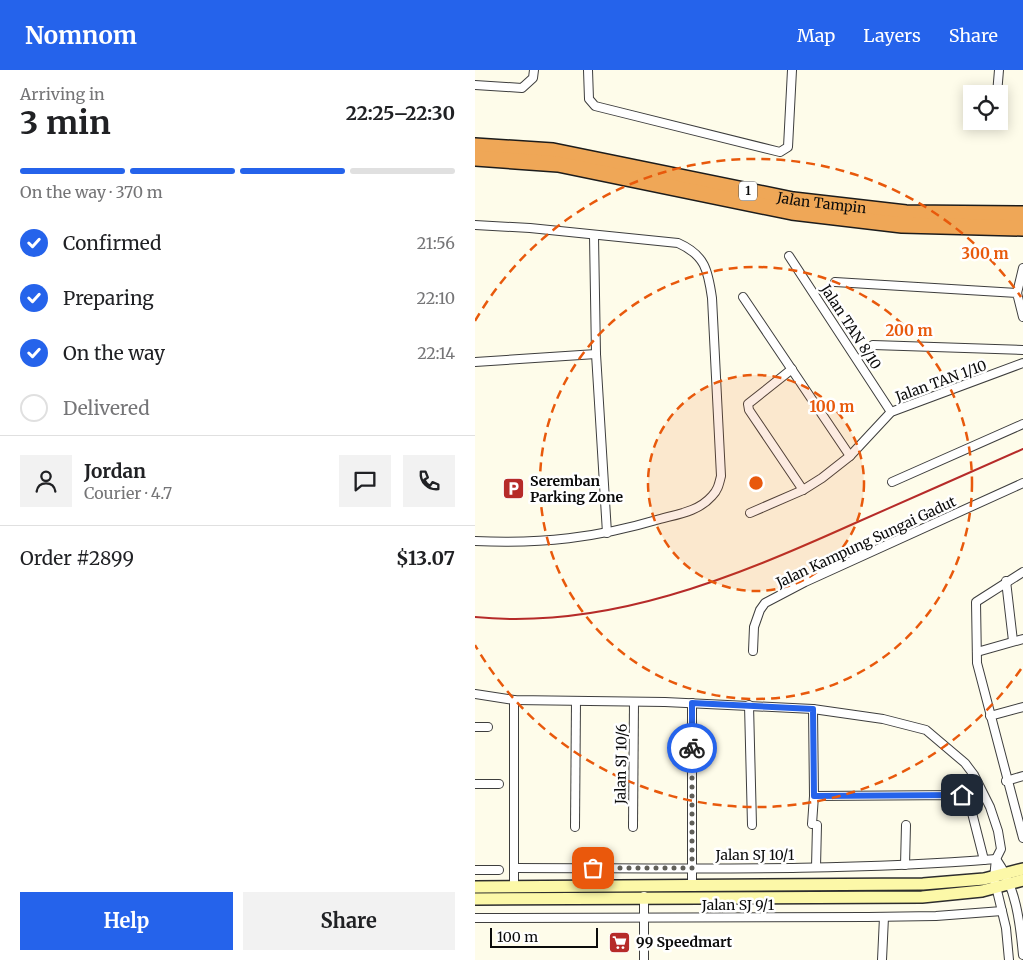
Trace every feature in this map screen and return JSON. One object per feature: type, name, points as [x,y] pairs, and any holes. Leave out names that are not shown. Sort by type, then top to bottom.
[{"type":"highway","name":"Jalan Tampin","points":[[475,146],[553,151],[793,200],[906,213],[1023,214]]},
{"type":"highway","name":"Jalan Tampin","points":[[475,158],[558,164],[792,212],[902,225],[1023,228]]},
{"type":"street","points":[[475,85],[522,88],[533,78],[534,70]]},
{"type":"street","points":[[588,70],[589,99],[595,106],[780,152],[788,147],[792,70]]},
{"type":"street","points":[[998,85],[999,70]]},
{"type":"street","points":[[475,225],[530,228],[594,236],[678,243],[688,247],[703,262],[709,272],[712,298],[720,466],[718,489],[703,504],[691,511],[588,538],[514,543],[475,542]]},
{"type":"street","points":[[594,236],[596,354],[607,533]]},
{"type":"street","name":"Jalan TAN 8/10","points":[[789,256],[891,412]]},
{"type":"street","points":[[1023,268],[1017,293],[1023,317]]},
{"type":"street","points":[[835,282],[1017,293]]},
{"type":"street","points":[[743,296],[849,456]]},
{"type":"street","points":[[873,345],[1023,350]]},
{"type":"street","points":[[475,362],[596,354]]},
{"type":"street","name":"Jalan TAN 1/10","points":[[750,513],[803,490],[849,456],[891,412],[1023,363]]},
{"type":"street","points":[[793,369],[748,404],[749,410],[803,490]]},
{"type":"street","points":[[892,482],[1023,424]]},
{"type":"street","name":"Jalan Kampung Sungai Gadut","points":[[753,651],[754,627],[759,610],[765,603],[805,582],[1023,483]]},
{"type":"street","points":[[1023,572],[1006,581],[976,602],[977,663],[1006,781],[1023,838]]},
{"type":"street","points":[[1006,581],[1013,641]]},
{"type":"street","points":[[977,652],[1023,639]]},
{"type":"street","points":[[475,694],[514,700],[692,703],[813,709],[907,724],[926,730],[942,741],[965,763],[983,791],[998,831],[1001,849],[996,859],[995,883],[1002,911],[1009,960]]},
{"type":"street","points":[[514,700],[514,887]]},
{"type":"street","points":[[575,701],[575,827]]},
{"type":"street","name":"Jalan SJ 10/6","points":[[633,827],[634,702]]},
{"type":"street","points":[[692,703],[692,886]]},
{"type":"street","points":[[749,705],[752,825]]},
{"type":"street","points":[[990,716],[1023,707]]},
{"type":"street","points":[[813,709],[816,867]]},
{"type":"street","points":[[475,727],[488,727]]},
{"type":"street","points":[[1006,781],[1023,776]]},
{"type":"street","points":[[475,784],[499,784]]},
{"type":"street","points":[[814,796],[962,795],[970,805],[984,860]]},
{"type":"street","points":[[905,865],[906,825]]},
{"type":"street","points":[[996,859],[1009,879],[1019,903],[1023,955]]},
{"type":"street","name":"Jalan SJ 10/1","points":[[514,868],[816,867],[967,863],[996,859]]},
{"type":"street","points":[[475,887],[922,897],[995,883],[1009,879],[1023,869]]},
{"type":"street","points":[[475,870],[499,870]]},
{"type":"street","points":[[1009,879],[1023,880]]},
{"type":"street","points":[[475,899],[645,892],[692,886],[995,883]]},
{"type":"street","points":[[644,960],[645,892]]},
{"type":"street","name":"Jalan SJ 9/1","points":[[475,918],[883,917],[936,916],[1002,911]]},
{"type":"street","points":[[882,960],[883,917]]},
{"type":"railway","points":[[475,617],[525,619],[574,615],[622,607],[670,595],[763,563],[1023,449]]},
{"type":"way so far","points":[[593,868],[692,868],[692,748]]},
{"type":"place","name":"Seremban Parking Zone","points":[[514,489]]},
{"type":"place","name":"99 Speedmart","points":[[620,942]]},
{"type":"route","points":[[692,748],[692,703],[813,709],[814,796],[962,795]]}]
